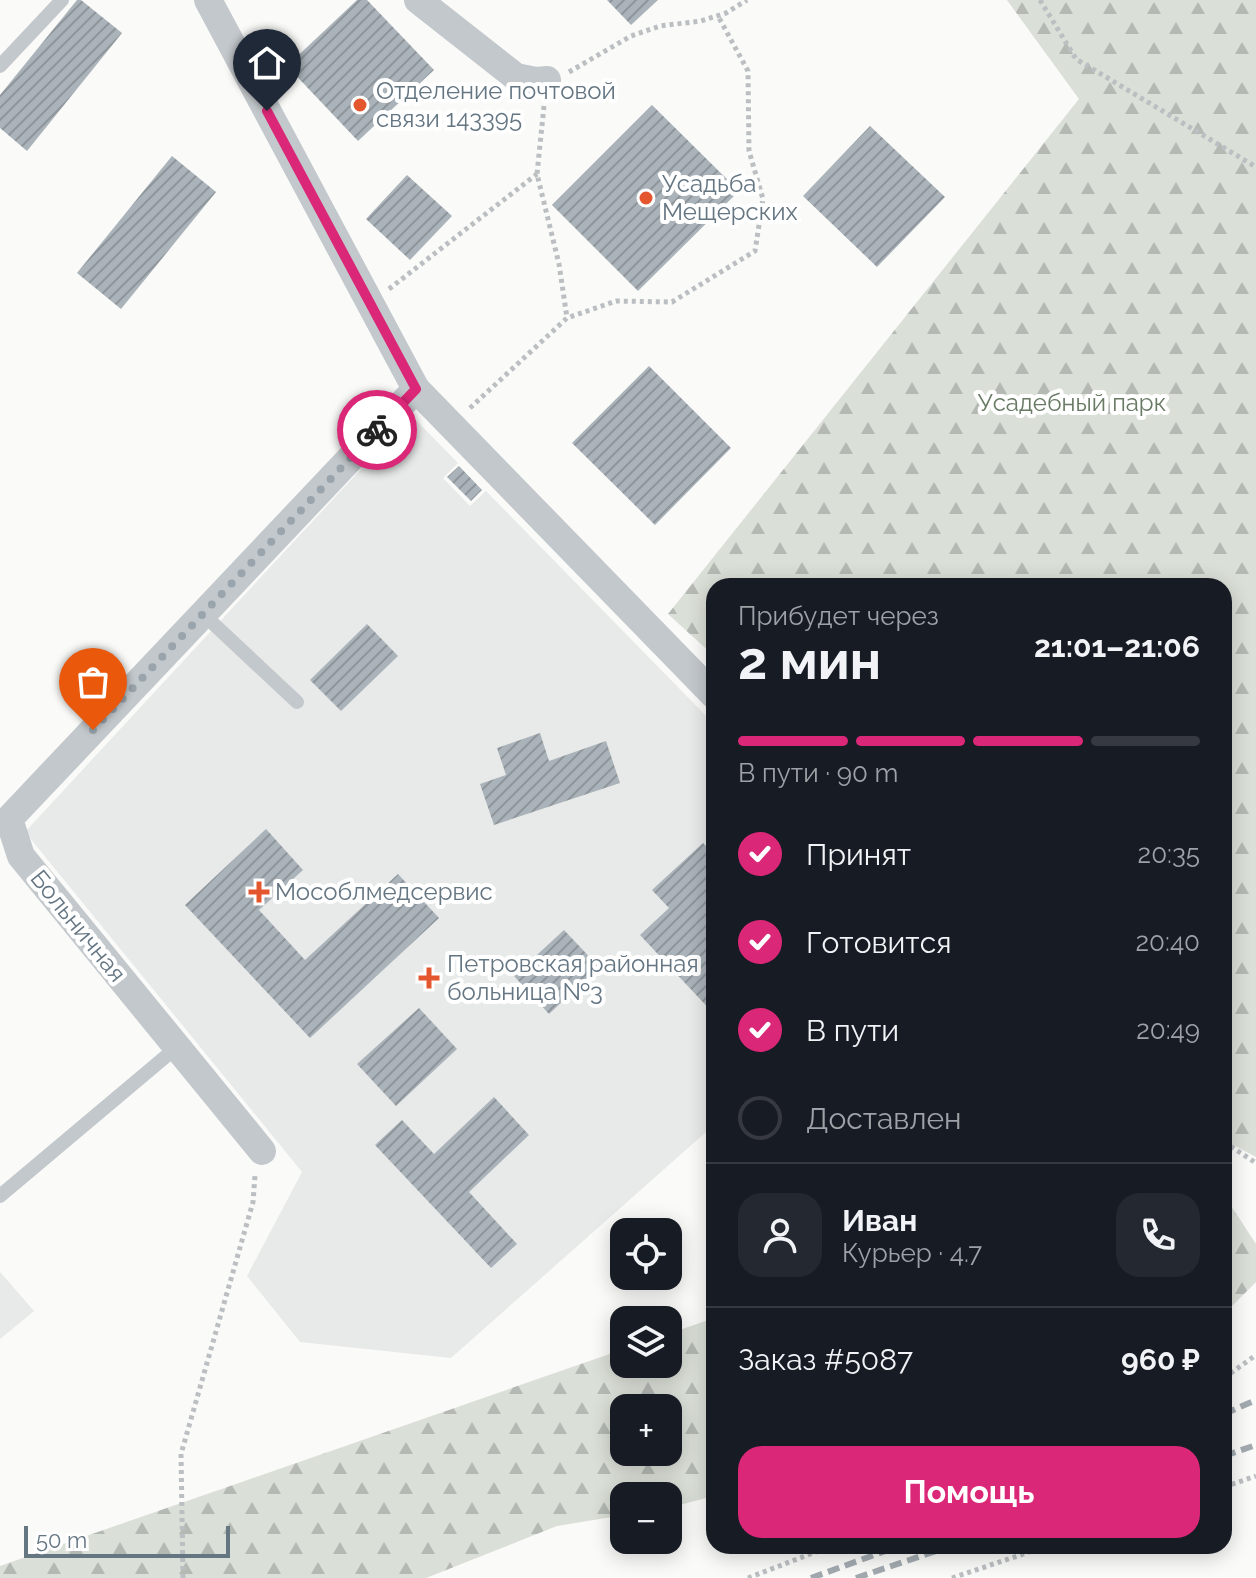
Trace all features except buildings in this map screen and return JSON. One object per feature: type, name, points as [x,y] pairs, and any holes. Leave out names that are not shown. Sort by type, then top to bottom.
[{"type":"street","points":[[208,0],[416,389],[706,687]]},
{"type":"street","points":[[418,0],[516,77],[547,80]]},
{"type":"street","name":"Больничная","points":[[262,1151],[21,856],[5,810],[203,614],[416,389]]},
{"type":"lane","points":[[0,66],[62,0]]},
{"type":"lane","points":[[203,614],[297,702]]},
{"type":"lane","points":[[0,1196],[177,1047]]},
{"type":"path","points":[[567,318],[559,264],[537,174],[547,80],[587,64],[631,36],[660,26],[718,16],[747,0]]},
{"type":"path","points":[[1040,0],[1076,59],[1256,167]]},
{"type":"path","points":[[452,425],[567,318],[616,301],[672,302],[755,251],[763,199],[749,151],[748,71],[718,16]]},
{"type":"path","points":[[370,304],[537,174]]},
{"type":"path","points":[[1232,1147],[1256,1163]]},
{"type":"path","points":[[183,1578],[181,1454],[249,1217],[262,1151]]},
{"type":"path","points":[[1232,1372],[1256,1355]]},
{"type":"path","points":[[1232,1484],[1256,1476]]},
{"type":"path","points":[[748,1578],[810,1554]]},
{"type":"path","points":[[952,1578],[1023,1554]]},
{"type":"shaded area","name":"Петровская районная больница №3","points":[[411,415],[458,463],[443,478],[470,506],[486,491],[706,716],[706,1132],[451,1358],[300,1342],[247,1276],[302,1172],[25,832]]},
{"type":"shaded area","points":[[0,1272],[34,1311],[0,1339]]},
{"type":"green space","name":"Усадебный парк","points":[[1007,0],[1256,0],[1256,1157],[1232,1144],[1232,578],[706,578],[706,649],[668,614],[1079,99]]},
{"type":"green space","points":[[1232,1207],[1256,1244],[1256,1282],[1232,1306]]},
{"type":"green space","points":[[706,1321],[706,1498],[682,1504],[682,1482],[610,1482],[610,1517],[557,1526],[426,1578],[0,1578],[0,1566],[610,1354],[610,1378],[682,1378],[682,1329]]},
{"type":"railway","points":[[1232,1410],[1256,1400]]},
{"type":"railway","points":[[1232,1453],[1256,1445]]},
{"type":"railway","points":[[811,1578],[877,1554]]},
{"type":"railway","points":[[856,1578],[927,1554]]},
{"type":"way so far","points":[[93,730],[377,430]]},
{"type":"place","name":"Отделение почтовой связи 143395","points":[[360,105]]},
{"type":"place","name":"Усадьба Мещерских","points":[[646,198]]},
{"type":"place","name":"Мособлмедсервис","points":[[259,892]]},
{"type":"place","name":"Петровская районная больница №3","points":[[429,978]]},
{"type":"route","points":[[267,111],[416,389],[377,430]]}]
